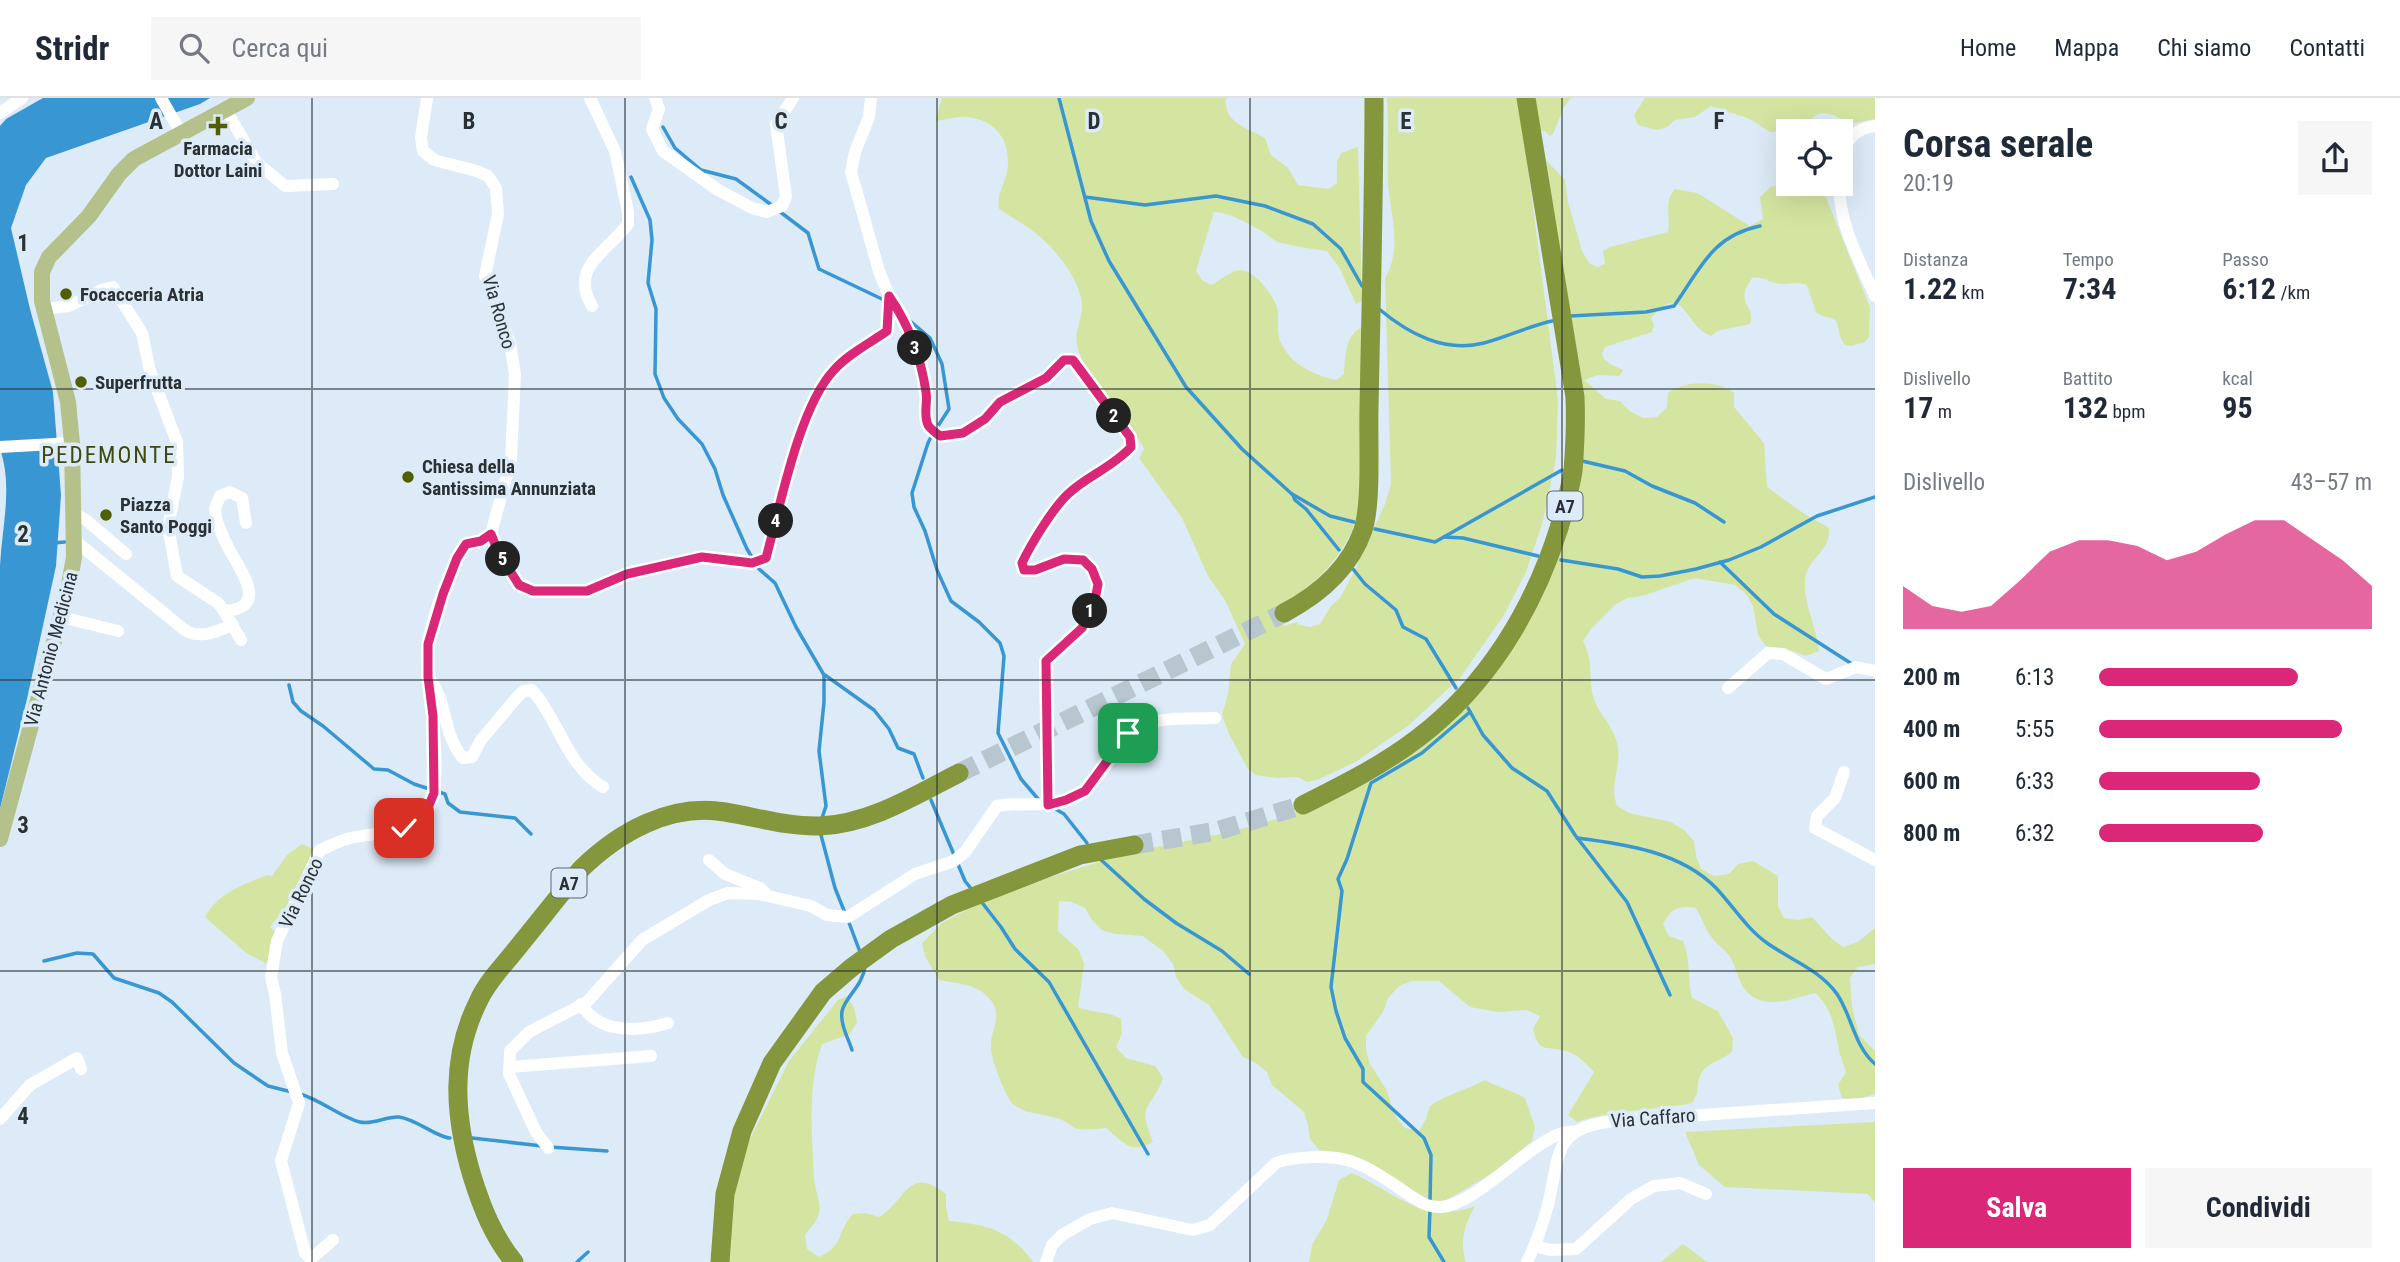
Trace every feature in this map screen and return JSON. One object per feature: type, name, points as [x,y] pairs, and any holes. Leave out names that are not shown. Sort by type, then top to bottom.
[{"type":"highway","points":[[1284,613],[1313,596],[1331,579],[1356,545],[1364,526],[1368,480],[1374,98]]},
{"type":"highway","name":"A7","points":[[1303,804],[1367,772],[1418,738],[1450,711],[1486,672],[1525,612],[1547,564],[1564,512],[1572,474],[1576,427],[1575,397],[1526,98]]},
{"type":"highway","name":"A7","points":[[514,1262],[495,1237],[485,1216],[465,1153],[457,1108],[458,1069],[468,1026],[486,986],[581,869],[594,856],[629,831],[647,822],[675,814],[707,810],[802,826],[835,825],[881,811],[959,773]]},
{"type":"highway","points":[[720,1262],[725,1194],[742,1131],[772,1063],[823,992],[868,955],[931,915],[1080,855],[1133,845]]},
{"type":"main road","name":"Via Antonio Medicina","points":[[0,839],[72,568],[74,540],[68,402],[44,309],[42,272],[49,257],[89,216],[134,159],[177,127],[226,110],[247,98]]},
{"type":"street","points":[[0,113],[22,98]]},
{"type":"street","points":[[161,98],[177,127]]},
{"type":"street","name":"Via Ronco","points":[[332,1240],[316,1257],[311,1259],[305,1253],[281,1160],[299,1103],[282,1053],[271,977],[277,941],[320,850],[339,841],[386,834],[404,828],[427,810],[434,793],[435,780],[428,644],[457,558],[466,544],[481,541],[491,534],[511,460],[514,374],[510,343],[485,276],[498,214],[496,188],[488,176],[434,160],[423,152],[421,138],[427,98]]},
{"type":"street","points":[[590,98],[615,151],[628,212],[628,224],[590,264],[584,280],[586,294],[593,306]]},
{"type":"street","points":[[655,98],[659,109],[652,129],[663,152],[718,190],[752,208],[768,212],[782,206],[786,197],[776,124],[793,98]]},
{"type":"street","points":[[870,98],[869,117],[855,152],[851,172],[878,271],[889,296],[904,317],[922,369],[927,399],[925,414],[929,427],[940,436],[963,433],[985,419],[1000,402],[1046,378],[1064,360],[1073,360],[1130,437],[1131,447],[1119,459],[1068,494],[1030,545],[1022,563],[1024,570],[1035,570],[1064,559],[1083,560],[1092,569],[1098,584],[1095,600],[1082,628],[1046,661],[1048,805]]},
{"type":"street","points":[[226,110],[256,162],[285,186],[333,184]]},
{"type":"street","points":[[1853,136],[1856,132],[1875,126]]},
{"type":"street","points":[[1840,196],[1847,232],[1875,296]]},
{"type":"street","points":[[44,309],[69,306],[113,287],[142,333],[150,371],[177,442],[177,477],[168,527],[177,576],[218,603],[242,640]]},
{"type":"street","points":[[491,534],[498,552],[519,585],[533,591],[587,591],[627,574],[702,557],[752,563],[766,558],[813,398],[834,369],[887,331],[889,296]]},
{"type":"street","points":[[0,447],[69,443]]},
{"type":"street","points":[[225,611],[243,607],[248,603],[249,595],[248,583],[227,546],[216,519],[215,508],[220,496],[230,492],[242,498],[246,523]]},
{"type":"street","points":[[73,513],[86,520],[125,554]]},
{"type":"street","points":[[74,540],[186,631],[201,635],[233,625]]},
{"type":"street","points":[[61,617],[118,631]]},
{"type":"street","points":[[1728,688],[1768,653],[1783,654],[1826,679],[1856,667],[1875,671]]},
{"type":"street","points":[[428,677],[437,688],[448,734],[463,758],[472,757],[481,740],[519,695],[532,690],[542,701],[571,756],[593,781],[603,787]]},
{"type":"street","points":[[548,1148],[536,1132],[509,1074],[510,1051],[529,1031],[587,1002],[642,940],[697,907],[728,893],[768,896],[811,906],[827,915],[848,917],[915,874],[954,861],[965,852],[997,806],[1013,803],[1048,805],[1085,791],[1128,733],[1137,727],[1161,719],[1215,718]]},
{"type":"street","points":[[1844,772],[1835,798],[1817,816],[1815,828],[1875,860]]},
{"type":"street","points":[[709,860],[725,874],[760,888],[768,896]]},
{"type":"street","points":[[581,1004],[592,1018],[603,1025],[634,1030],[668,1023]]},
{"type":"street","points":[[510,1067],[651,1056]]},
{"type":"street","points":[[0,1119],[30,1085],[77,1058],[81,1069]]},
{"type":"street","name":"Via Caffaro","points":[[1046,1262],[1052,1245],[1062,1235],[1090,1219],[1112,1213],[1193,1230],[1210,1225],[1276,1163],[1287,1159],[1335,1158],[1351,1161],[1391,1182],[1424,1205],[1442,1207],[1477,1192],[1557,1134],[1576,1132],[1596,1122],[1875,1103]]},
{"type":"street","points":[[1527,1262],[1548,1204],[1555,1163],[1561,1147],[1568,1137],[1576,1132]]},
{"type":"street","points":[[1535,1246],[1550,1250],[1576,1249],[1631,1199],[1654,1186],[1679,1183],[1706,1194]]},
{"type":"green space","points":[[942,98],[1226,98],[1228,113],[1238,124],[1265,138],[1271,155],[1288,168],[1298,185],[1329,189],[1337,183],[1337,162],[1341,153],[1358,147],[1362,301],[1356,304],[1339,267],[1327,251],[1278,242],[1243,221],[1220,212],[1214,212],[1196,271],[1202,280],[1211,285],[1240,270],[1258,279],[1275,303],[1282,345],[1298,364],[1320,375],[1336,380],[1344,374],[1350,340],[1358,329],[1364,326],[1363,471],[1358,513],[1346,543],[1327,569],[1303,591],[1276,608],[1284,626],[1297,622],[1310,627],[1320,624],[1331,606],[1340,598],[1385,504],[1391,484],[1385,278],[1393,255],[1394,231],[1388,181],[1387,98],[1571,98],[1550,136],[1545,131],[1523,130],[1558,400],[1556,458],[1543,521],[1526,572],[1504,615],[1460,678],[1409,725],[1357,761],[1307,782],[1298,777],[1256,775],[1248,769],[1222,715],[1228,694],[1231,664],[1245,644],[1225,600],[1208,576],[1182,518],[1139,458],[1144,449],[1139,440],[1088,372],[1076,340],[1082,303],[1072,275],[1046,242],[1030,228],[999,209],[1008,161],[1001,135],[978,119],[968,117],[935,121]]},
{"type":"green space","points":[[1645,98],[1875,98],[1875,119],[1853,123],[1853,119],[1842,119],[1825,113],[1812,119],[1776,119],[1776,132],[1770,132],[1750,119],[1711,106],[1695,117],[1675,120],[1667,127],[1657,130],[1638,125],[1634,115]]},
{"type":"green space","points":[[1546,160],[1565,180],[1568,202],[1582,251],[1590,264],[1598,267],[1605,264],[1603,251],[1610,247],[1668,232],[1668,204],[1675,189],[1697,193],[1750,226],[1763,219],[1760,197],[1770,187],[1776,186],[1776,196],[1825,196],[1870,307],[1869,337],[1865,342],[1845,345],[1835,319],[1816,312],[1807,285],[1780,284],[1752,278],[1745,293],[1751,317],[1750,324],[1717,331],[1711,336],[1702,331],[1678,304],[1671,303],[1662,307],[1651,318],[1654,325],[1652,332],[1605,347],[1602,353],[1604,359],[1623,370],[1619,376],[1598,375],[1584,380],[1606,399],[1620,401],[1643,418],[1657,417],[1667,407],[1668,393],[1684,386],[1710,384],[1734,393],[1734,407],[1764,443],[1767,487],[1829,528],[1827,542],[1810,565],[1805,581],[1806,598],[1819,651],[1806,656],[1766,646],[1758,635],[1753,606],[1746,594],[1735,585],[1695,578],[1642,596],[1627,598],[1615,605],[1583,641],[1589,657],[1594,699],[1617,741],[1614,790],[1617,806],[1629,813],[1671,822],[1684,830],[1694,841],[1701,869],[1714,876],[1729,874],[1738,864],[1753,861],[1778,876],[1778,906],[1784,918],[1798,920],[1812,917],[1843,947],[1858,942],[1875,928],[1875,964],[1858,967],[1850,978],[1852,1007],[1859,1035],[1875,1051],[1875,1094],[1856,1100],[1842,1098],[1838,1085],[1846,1072],[1831,1016],[1815,993],[1780,1002],[1755,998],[1744,988],[1730,957],[1710,936],[1696,908],[1680,908],[1672,911],[1663,924],[1669,936],[1683,941],[1692,998],[1718,1011],[1733,1038],[1732,1052],[1702,1072],[1697,1095],[1692,1103],[1605,1115],[1577,1122],[1568,1115],[1594,1072],[1571,1053],[1539,1045],[1533,1029],[1540,1016],[1526,1010],[1498,1012],[1470,1007],[1439,981],[1411,981],[1399,986],[1388,998],[1383,1012],[1366,1036],[1366,1050],[1370,1064],[1386,1089],[1396,1117],[1405,1128],[1419,1131],[1430,1106],[1485,1080],[1525,1098],[1535,1127],[1532,1141],[1494,1172],[1443,1202],[1429,1200],[1353,1155],[1319,1150],[1310,1139],[1304,1112],[1272,1085],[1267,1072],[1243,1057],[1209,1005],[1184,989],[1176,977],[1173,964],[1164,952],[1143,936],[1102,930],[1085,908],[1072,902],[1059,901],[1058,931],[1079,950],[1084,964],[1078,1007],[1121,1019],[1122,1034],[1116,1047],[1126,1058],[1155,1066],[1163,1078],[1146,1113],[1153,1142],[1132,1147],[1106,1128],[1074,1128],[1058,1118],[1031,1113],[1013,1104],[999,1078],[992,1054],[991,1042],[996,1017],[994,1005],[978,989],[939,980],[925,956],[922,943],[942,923],[977,904],[1034,882],[1132,852],[1226,833],[1333,800],[1380,776],[1423,746],[1461,712],[1569,525],[1563,287]]},
{"type":"green space","points":[[302,844],[315,850],[299,890],[270,927],[277,934],[267,964],[245,952],[205,917],[217,902],[232,890],[268,875],[272,876],[287,855]]},
{"type":"green space","points":[[847,996],[854,1008],[857,1022],[850,1034],[822,1044],[814,1077],[812,1145],[819,1208],[814,1224],[805,1235],[807,1249],[819,1257],[828,1252],[853,1214],[866,1213],[879,1217],[909,1188],[923,1183],[946,1194],[949,1221],[975,1224],[996,1231],[1015,1242],[1033,1262],[729,1262],[729,1216],[741,1157],[789,1061],[838,1000]]},
{"type":"green space","points":[[1875,1122],[1875,1203],[1868,1194],[1725,1187],[1699,1165],[1685,1132]]},
{"type":"green space","points":[[1352,1173],[1424,1209],[1456,1211],[1475,1206],[1464,1233],[1466,1262],[1309,1262],[1312,1245],[1327,1219],[1339,1180]]},
{"type":"green space","points":[[1683,1244],[1707,1262],[1661,1262]]},
{"type":"water","points":[[43,98],[210,98],[200,104],[46,158],[26,185],[11,228],[53,392],[61,495],[56,566],[0,809],[0,566],[6,478],[0,449],[0,126],[6,119]]},
{"type":"waterway","points":[[1059,98],[1091,221],[1109,261],[1186,387],[1242,449],[1293,495],[1339,550]]},
{"type":"waterway","points":[[663,127],[675,148],[701,170],[736,179],[773,206]]},
{"type":"waterway","points":[[631,177],[650,220],[652,240],[648,283],[656,309],[655,374],[664,398],[678,419],[702,444],[715,469],[723,495],[747,549],[759,569],[775,583],[796,627],[824,675],[819,751],[826,806],[822,818]]},
{"type":"waterway","points":[[1085,197],[1145,205],[1216,196],[1265,206],[1313,224],[1341,249],[1362,286]]},
{"type":"waterway","points":[[779,211],[808,233],[819,269],[884,300]]},
{"type":"waterway","points":[[1570,316],[1646,312],[1674,306],[1708,256],[1718,246],[1743,231],[1760,226]]},
{"type":"waterway","points":[[1379,309],[1415,333],[1441,343],[1455,345],[1484,343],[1552,321]]},
{"type":"waterway","points":[[909,320],[930,338],[942,364],[949,409],[936,429]]},
{"type":"waterway","points":[[932,435],[912,493],[914,507],[951,601],[979,622],[1000,643],[1004,656],[998,733],[1021,779],[1039,800]]},
{"type":"waterway","points":[[1582,461],[1625,471],[1652,486],[1695,503],[1724,522]]},
{"type":"waterway","points":[[1375,529],[1435,542],[1562,470]]},
{"type":"waterway","points":[[1292,494],[1330,516],[1354,522]]},
{"type":"waterway","points":[[1561,560],[1618,569],[1642,577],[1696,569],[1761,547],[1817,516],[1875,497]]},
{"type":"waterway","points":[[1444,537],[1463,538],[1538,556]]},
{"type":"waterway","points":[[53,543],[65,542]]},
{"type":"waterway","points":[[1720,562],[1774,614],[1852,664]]},
{"type":"waterway","points":[[1353,569],[1365,584],[1396,610],[1403,627],[1426,639],[1456,688]]},
{"type":"waterway","points":[[825,675],[874,710],[889,729],[898,748],[914,754],[923,778]]},
{"type":"waterway","points":[[289,685],[293,702],[301,711],[374,769],[388,770],[414,784],[445,794],[448,803],[460,812],[515,818],[531,834]]},
{"type":"waterway","points":[[1468,708],[1483,735],[1512,768],[1547,791],[1575,835],[1627,902],[1670,995]]},
{"type":"waterway","points":[[1430,1201],[1431,1155],[1424,1138],[1363,1082],[1363,1069],[1345,1038],[1336,1011],[1331,987],[1342,891],[1338,879],[1371,783],[1422,753],[1470,712]]},
{"type":"waterway","points":[[931,800],[965,881],[973,891]]},
{"type":"waterway","points":[[1052,807],[1064,814],[1087,843]]},
{"type":"waterway","points":[[821,835],[835,888],[845,913]]},
{"type":"waterway","points":[[1577,838],[1651,852],[1669,858],[1702,876],[1760,937],[1814,972],[1830,986],[1842,1003],[1862,1049],[1875,1064]]},
{"type":"waterway","points":[[1099,858],[1144,899],[1176,923],[1222,951],[1249,974]]},
{"type":"waterway","points":[[980,900],[1015,949],[1049,982],[1148,1154]]},
{"type":"waterway","points":[[848,920],[860,952]]},
{"type":"waterway","points":[[44,961],[77,953],[93,954],[114,978],[159,993],[172,1002],[234,1063],[268,1086],[292,1092]]},
{"type":"waterway","points":[[852,1050],[843,1026],[842,1011],[861,980],[865,966]]},
{"type":"waterway","points":[[300,1094],[360,1122],[399,1117],[450,1138]]},
{"type":"waterway","points":[[472,1138],[542,1146]]},
{"type":"waterway","points":[[550,1147],[607,1151]]},
{"type":"waterway","points":[[1430,1209],[1429,1237],[1444,1262]]},
{"type":"waterway","points":[[577,1262],[588,1252]]},
{"type":"tunnel","points":[[959,773],[1284,613]]},
{"type":"tunnel","points":[[1134,845],[1217,831],[1303,805]]},
{"type":"place","name":"Farmacia Dottor Laini","points":[[218,126]]},
{"type":"place","name":"Focacceria Atria","points":[[66,294]]},
{"type":"place","name":"Superfrutta","points":[[81,382]]},
{"type":"place","name":"Chiesa della Santissima Annunziata","points":[[408,477]]},
{"type":"place","name":"Piazza Santo Poggi","points":[[106,515]]},
{"type":"district","name":"PEDEMONTE","points":[[109,455]]},
{"type":"route","points":[[404,828],[427,810],[434,793],[428,644],[443,594],[457,558],[466,544],[481,541],[491,534],[498,552],[519,585],[533,591],[587,591],[627,574],[702,557],[752,563],[766,558],[813,398],[834,369],[887,331],[889,296],[904,317],[922,369],[927,399],[925,414],[929,427],[940,436],[963,433],[985,419],[1000,402],[1046,378],[1064,360],[1073,360],[1130,437],[1131,447],[1119,459],[1068,494],[1030,545],[1022,563],[1024,570],[1035,570],[1064,559],[1083,560],[1092,569],[1098,584],[1095,600],[1082,628],[1046,661],[1048,805],[1085,791],[1101,773],[1128,733]]}]
